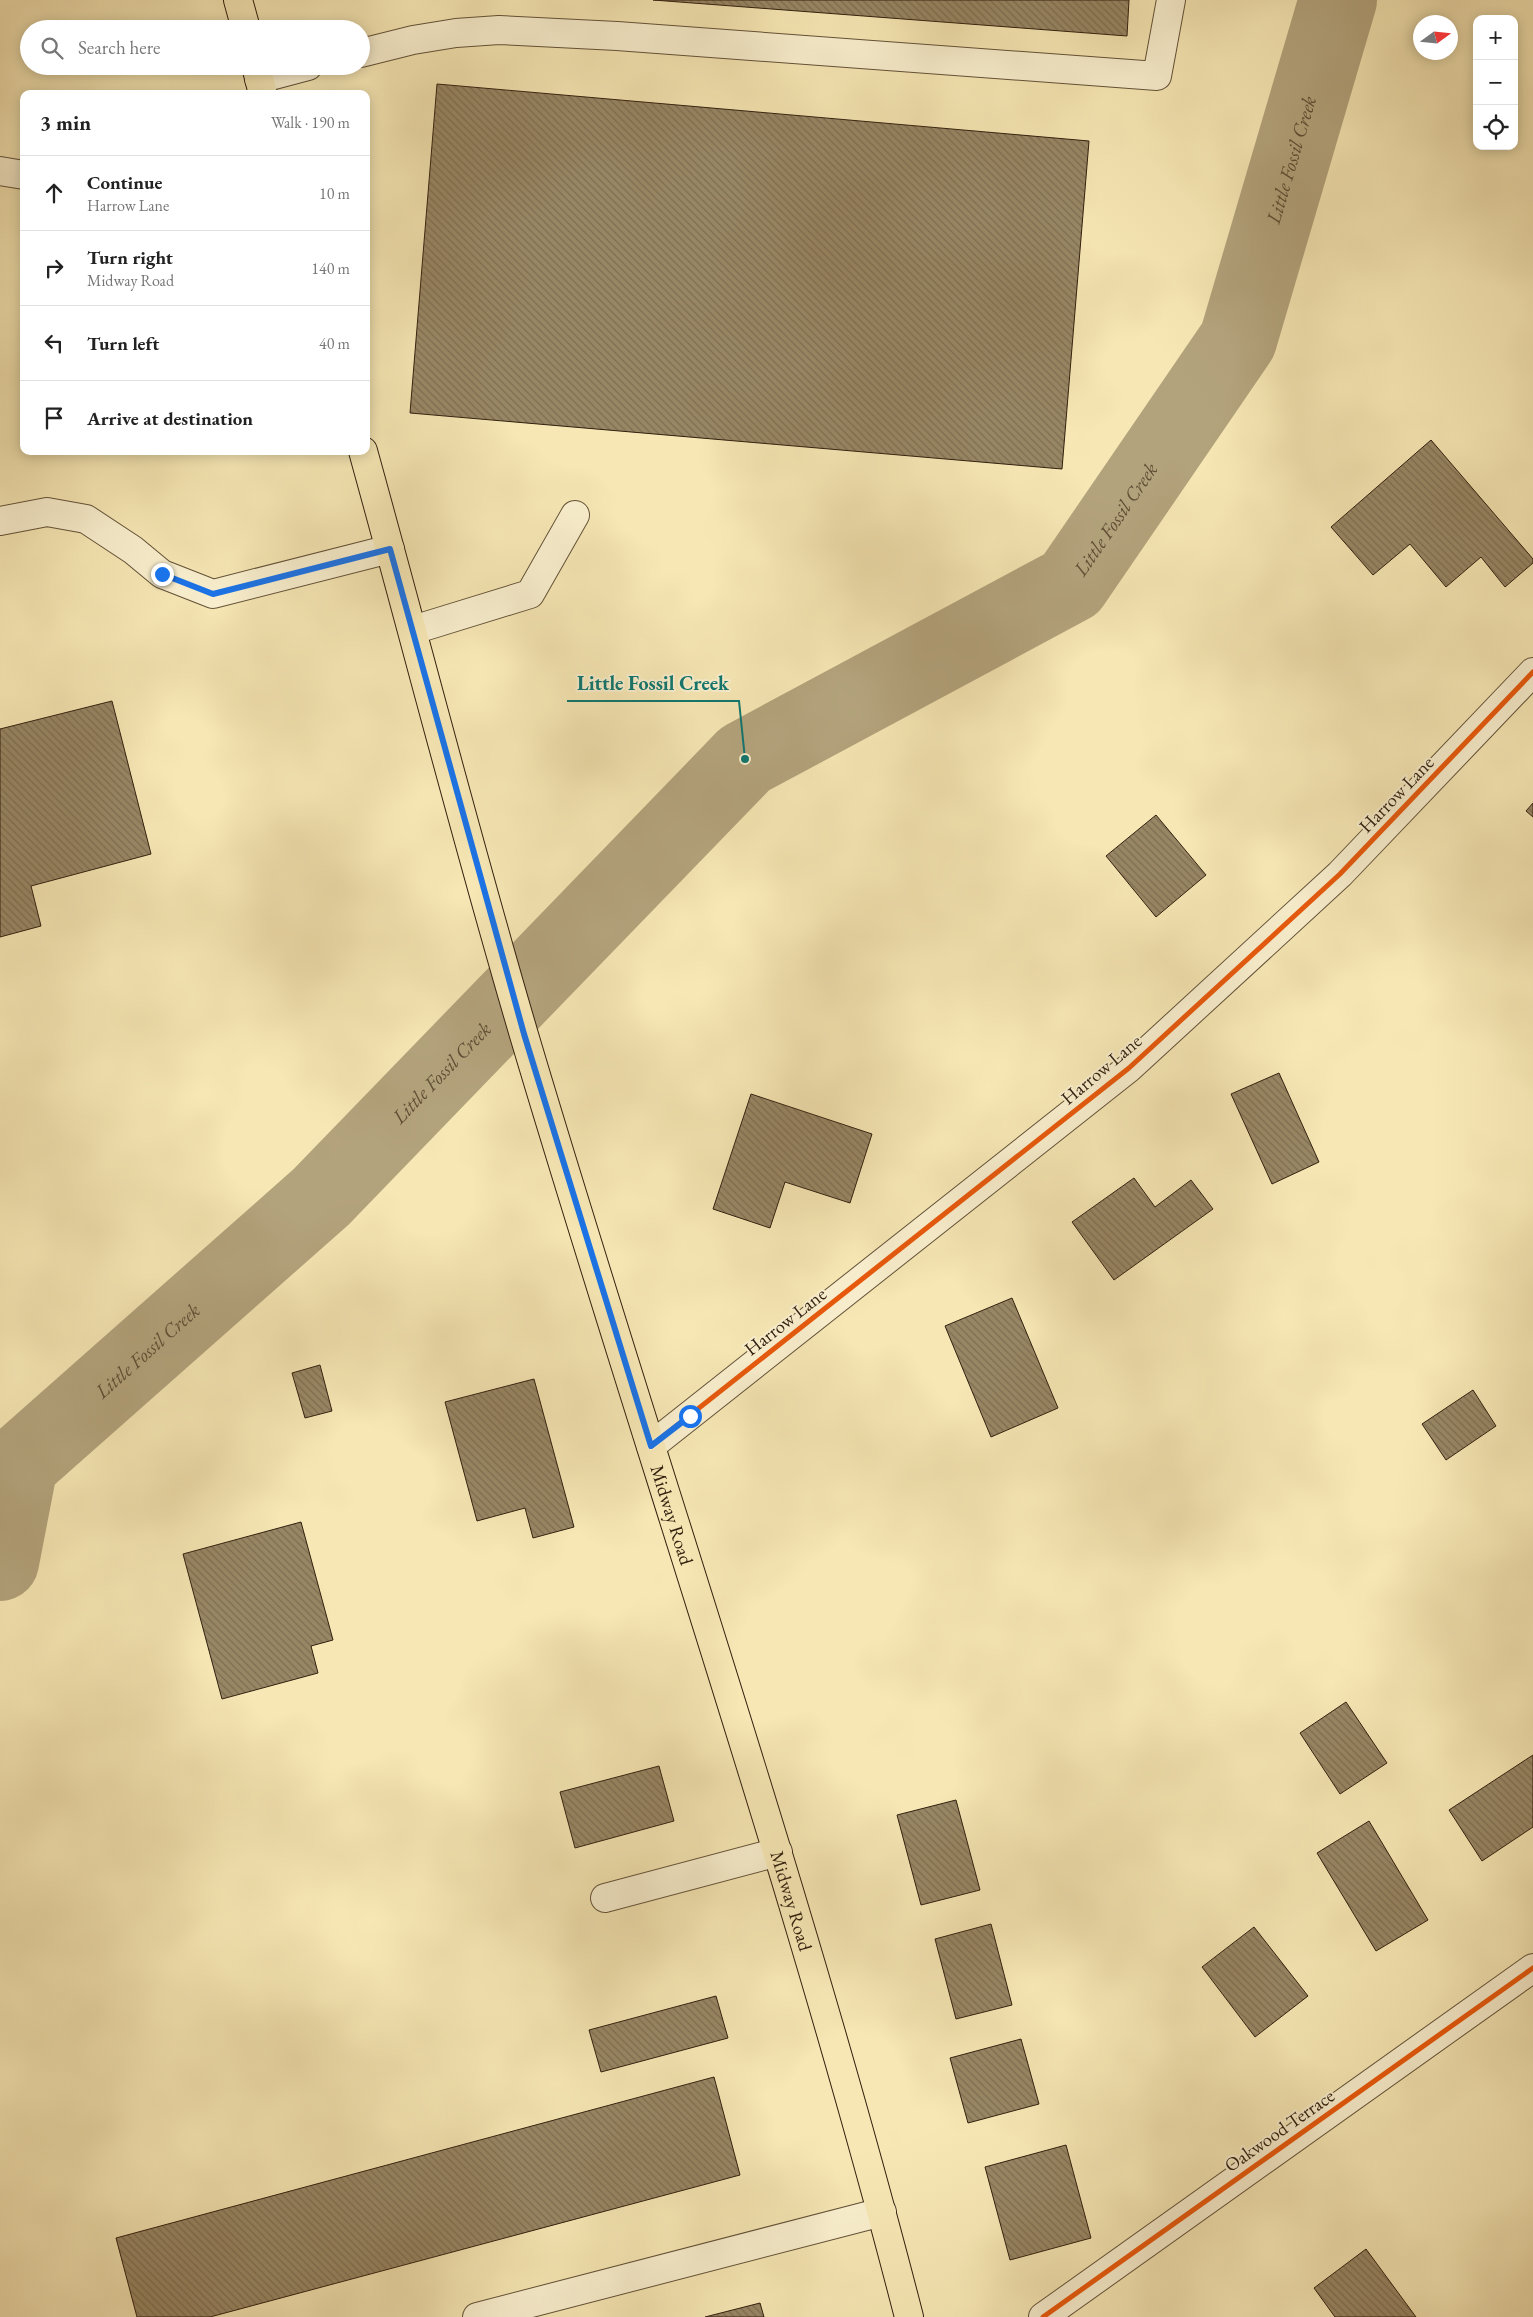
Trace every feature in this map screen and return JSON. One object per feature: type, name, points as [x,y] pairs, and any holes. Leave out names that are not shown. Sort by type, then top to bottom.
[{"type":"main road","points":[[238,0],[244,20]]},
{"type":"main road","name":"Midway Road","points":[[364,455],[524,1034],[778,1852],[882,2212],[909,2317]]},
{"type":"street","points":[[370,51],[422,38],[499,30],[617,36],[1157,76],[1171,0]]},
{"type":"street","points":[[259,80],[276,75]]},
{"type":"street","points":[[0,171],[20,174]]},
{"type":"street","points":[[0,521],[47,512],[86,519],[133,550],[162,574],[213,594],[390,549]]},
{"type":"street","points":[[413,630],[530,594],[575,515]]},
{"type":"street","name":"Harrow Lane","points":[[651,1446],[1129,1068],[1340,874],[1533,672]]},
{"type":"street","points":[[605,1898],[778,1852]]},
{"type":"street","name":"Oakwood Terrace","points":[[1043,2317],[1533,1968]]},
{"type":"street","points":[[477,2317],[882,2212]]},
{"type":"building","points":[[653,0],[1129,0],[1127,36]]},
{"type":"building","points":[[437,84],[1089,141],[1062,469],[410,413]]},
{"type":"building","points":[[1431,440],[1533,559],[1533,563],[1505,587],[1481,557],[1446,587],[1410,544],[1373,575],[1331,527]]},
{"type":"building","points":[[112,701],[151,854],[31,886],[41,926],[0,937],[0,729]]},
{"type":"building","points":[[1533,803],[1533,817],[1526,811]]},
{"type":"building","points":[[1156,815],[1206,875],[1156,917],[1106,856]]},
{"type":"building","points":[[1279,1073],[1319,1162],[1272,1184],[1231,1094]]},
{"type":"building","points":[[751,1094],[872,1134],[850,1203],[785,1182],[770,1228],[713,1209]]},
{"type":"building","points":[[1134,1178],[1155,1207],[1191,1180],[1213,1209],[1114,1280],[1072,1222]]},
{"type":"building","points":[[1012,1298],[1058,1408],[991,1437],[945,1326]]},
{"type":"building","points":[[320,1365],[332,1411],[305,1418],[292,1373]]},
{"type":"building","points":[[534,1379],[574,1527],[533,1538],[525,1508],[477,1521],[445,1402]]},
{"type":"building","points":[[1473,1390],[1496,1426],[1446,1460],[1422,1424]]},
{"type":"building","points":[[301,1522],[333,1640],[311,1646],[318,1673],[222,1699],[183,1554]]},
{"type":"building","points":[[1346,1702],[1387,1763],[1340,1794],[1300,1733]]},
{"type":"building","points":[[1533,1755],[1533,1827],[1482,1861],[1449,1810]]},
{"type":"building","points":[[659,1766],[674,1821],[575,1848],[560,1792]]},
{"type":"building","points":[[956,1800],[980,1890],[921,1905],[897,1815]]},
{"type":"building","points":[[1369,1821],[1428,1920],[1376,1951],[1317,1853]]},
{"type":"building","points":[[991,1924],[1012,2005],[956,2019],[935,1939]]},
{"type":"building","points":[[1254,1927],[1308,1996],[1255,2037],[1202,1967]]},
{"type":"building","points":[[716,1996],[728,2038],[601,2072],[589,2030]]},
{"type":"building","points":[[1021,2039],[1039,2104],[968,2123],[950,2058]]},
{"type":"building","points":[[714,2077],[740,2175],[210,2317],[137,2317],[116,2238]]},
{"type":"building","points":[[1066,2145],[1091,2238],[1010,2260],[985,2167]]},
{"type":"building","points":[[1366,2249],[1416,2317],[1335,2317],[1314,2288]]},
{"type":"building","points":[[760,2303],[764,2317],[705,2317]]},
{"type":"waterway","name":"Little Fossil Creek","points":[[0,1562],[19,1464],[321,1197],[745,759],[1071,584],[1238,340],[1338,0]]},
{"type":"cycle path","points":[[651,1446],[1129,1068],[1340,874],[1533,672]]},
{"type":"cycle path","points":[[1043,2317],[1533,1968]]},
{"type":"place","name":"Little Fossil Creek","points":[[745,759]]},
{"type":"route","points":[[162,574],[213,594],[390,549],[524,1034],[651,1446],[690,1416]]}]
